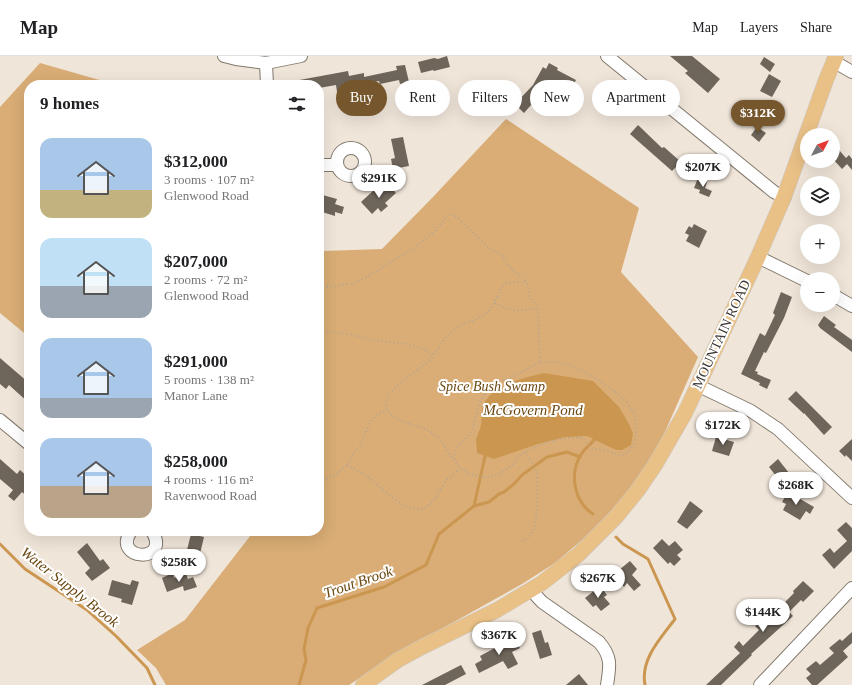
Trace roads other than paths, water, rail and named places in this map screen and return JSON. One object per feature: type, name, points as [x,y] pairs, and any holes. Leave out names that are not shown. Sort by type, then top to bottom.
[{"type":"main road","name":"MOUNTAIN ROAD","points":[[363,685],[398,660],[497,610],[531,590],[555,573],[589,544],[616,517],[638,490],[669,443],[758,257],[784,197],[835,58]]},
{"type":"street","points":[[224,56],[266,63],[301,56]]},
{"type":"street","points":[[607,56],[774,192],[784,197]]},
{"type":"street","points":[[835,58],[852,72]]},
{"type":"street","points":[[266,63],[267,80]]},
{"type":"street","points":[[324,165],[337,165]]},
{"type":"street","points":[[758,257],[800,278]]},
{"type":"street","points":[[840,299],[852,306]]},
{"type":"street","points":[[697,385],[751,411],[778,429],[852,498]]},
{"type":"street","points":[[0,420],[24,440]]},
{"type":"street","points":[[128,536],[127,539],[131,551],[140,555],[146,555],[151,552],[154,548],[156,538],[155,536]]},
{"type":"street","points":[[760,685],[852,588]]},
{"type":"street","points":[[531,590],[542,602],[599,642],[606,650],[609,659],[607,685]]},
{"type":"water","name":"McGovern Pond","points":[[544,373],[593,381],[619,407],[633,434],[631,445],[622,450],[616,450],[587,436],[565,437],[538,444],[494,459],[477,453],[476,440],[481,425],[482,408],[487,399],[493,393],[509,384],[527,377]]},
{"type":"waterway","name":"Trout Brook","points":[[593,514],[581,502],[577,494],[574,477],[575,469],[582,453],[596,437]]},
{"type":"waterway","name":"Trout Brook","points":[[299,685],[306,660],[304,649],[308,628],[317,608],[384,587],[426,565],[439,534],[474,506],[486,452]]},
{"type":"waterway","points":[[474,506],[489,502],[504,492],[522,475],[547,457],[567,452],[580,457]]},
{"type":"waterway","name":"Trout Brook","points":[[616,537],[623,544],[648,559],[675,619],[653,649],[646,666],[644,675],[645,685]]},
{"type":"waterway","name":"Water Supply Brook","points":[[0,544],[25,569],[87,610],[116,636],[147,668],[155,685]]},
{"type":"park label","name":"Spice Bush Swamp","points":[[492,386]]}]
